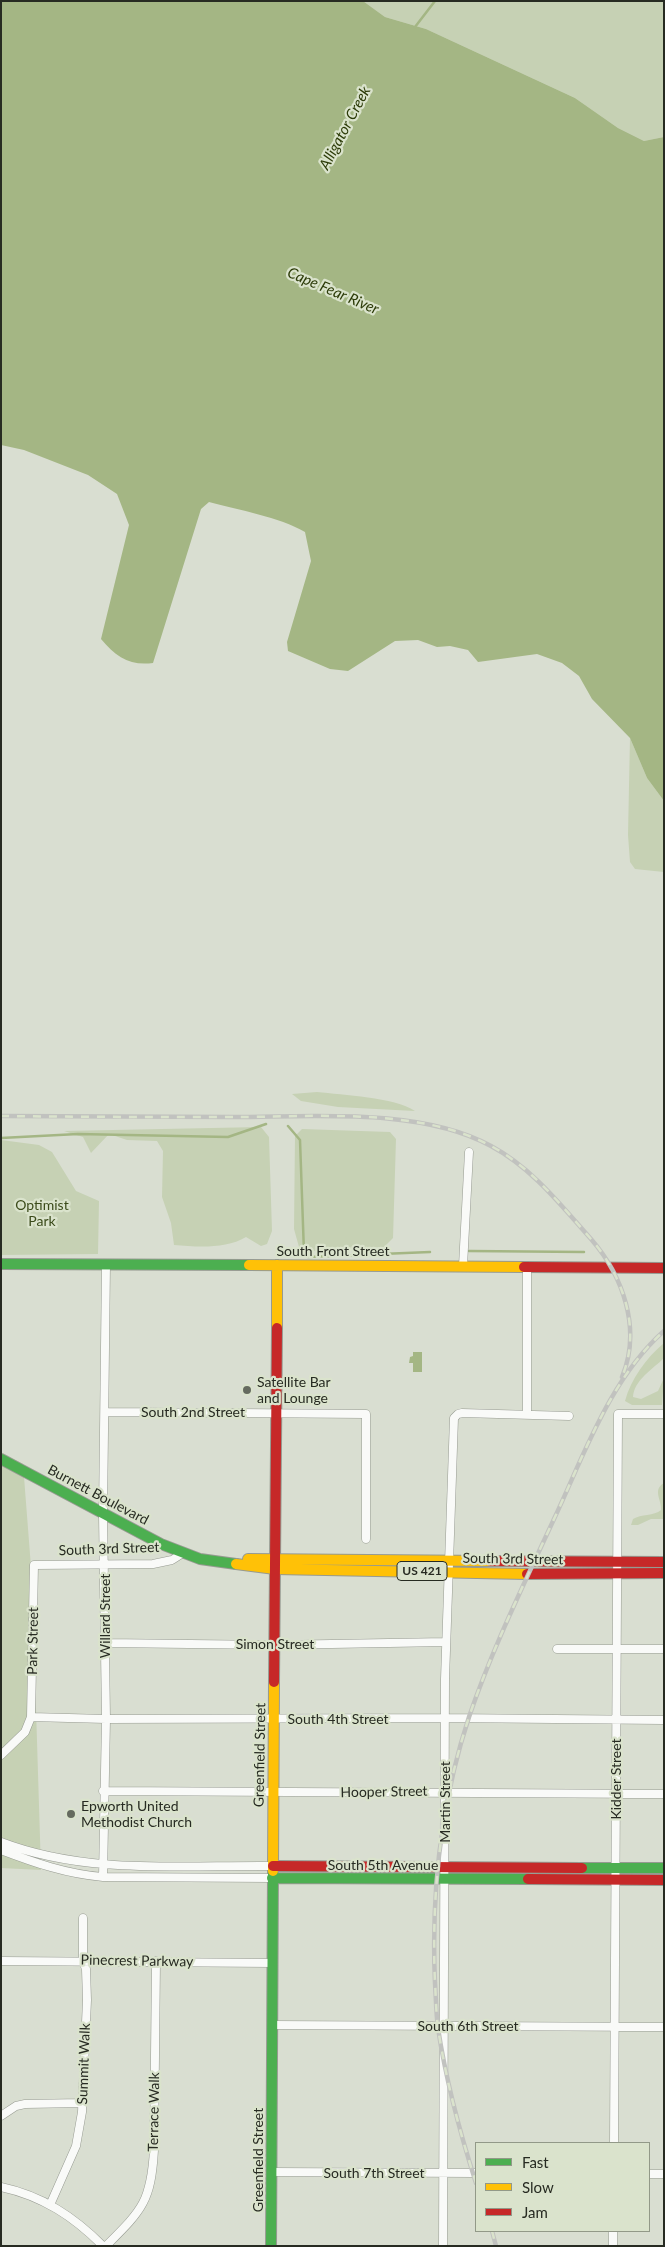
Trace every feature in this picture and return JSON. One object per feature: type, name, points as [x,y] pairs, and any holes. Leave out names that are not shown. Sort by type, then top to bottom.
[{"type":"main road","name":"South Front Street","points":[[1,1264],[664,1268]]},
{"type":"main road","name":"Greenfield Street","points":[[271,2246],[277,1265]]},
{"type":"main road","name":"Burnett Boulevard","points":[[1,1459],[182,1554]]},
{"type":"main road","name":"South 3rd Street","points":[[182,1554],[218,1563],[529,1574],[664,1573]]},
{"type":"main road","name":"South 3rd Street","points":[[276,1564],[450,1560],[664,1562]]},
{"type":"main road","name":"South 5th Avenue","points":[[273,1866],[664,1868]]},
{"type":"main road","name":"South 5th Avenue","points":[[272,1878],[664,1880]]},
{"type":"street","points":[[463,1266],[469,1152]]},
{"type":"street","name":"Willard Street","points":[[103,1877],[103,1791],[106,1719],[104,1514],[106,1264]]},
{"type":"street","points":[[527,1266],[527,1413],[569,1416]]},
{"type":"street","name":"South 2nd Street","points":[[105,1412],[366,1414],[366,1539]]},
{"type":"street","name":"Martin Street","points":[[442,2246],[446,1642],[454,1418],[458,1414],[527,1413]]},
{"type":"street","name":"Kidder Street","points":[[614,2142],[618,1414],[664,1414]]},
{"type":"street","name":"South 3rd Street","points":[[34,1565],[153,1564],[172,1560],[182,1554]]},
{"type":"street","name":"Park Street","points":[[31,1717],[34,1565]]},
{"type":"street","name":"Simon Street","points":[[105,1643],[274,1645],[446,1642]]},
{"type":"street","points":[[557,1649],[664,1649]]},
{"type":"street","points":[[1,1755],[25,1732],[31,1717]]},
{"type":"street","name":"South 4th Street","points":[[31,1717],[275,1720],[445,1718],[664,1720]]},
{"type":"street","name":"Hooper Street","points":[[103,1791],[664,1794]]},
{"type":"street","name":"South 5th Avenue","points":[[1,1842],[52,1857],[103,1865],[273,1866]]},
{"type":"street","name":"South 5th Avenue","points":[[1,1850],[58,1870],[103,1877],[272,1878]]},
{"type":"street","name":"Summit Walk","points":[[50,2205],[76,2146],[82,2103],[87,2000],[86,1969],[83,1961],[83,1918]]},
{"type":"street","name":"Pinecrest Parkway","points":[[1,1961],[273,1963]]},
{"type":"street","name":"Terrace Walk","points":[[105,2246],[140,2211],[152,2179],[156,1962]]},
{"type":"street","name":"South 6th Street","points":[[272,2025],[664,2027]]},
{"type":"street","points":[[1,2116],[16,2106],[25,2104],[82,2103]]},
{"type":"street","name":"South 7th Street","points":[[272,2172],[475,2173]]},
{"type":"street","points":[[650,2174],[664,2174]]},
{"type":"street","points":[[1,2188],[14,2190],[50,2205],[77,2221],[105,2246]]},
{"type":"street","points":[[613,2232],[613,2246]]},
{"type":"green space","points":[[363,1],[664,1],[664,137],[644,141],[618,128],[575,98],[426,29],[385,17]]},
{"type":"green space","points":[[630,738],[647,778],[664,801],[664,872],[635,869],[630,862],[628,835]]},
{"type":"green space","points":[[317,1092],[382,1100],[406,1106],[415,1111],[338,1107],[301,1101],[292,1094]]},
{"type":"green space","points":[[261,1127],[269,1137],[272,1231],[267,1244],[261,1246],[246,1237],[230,1244],[221,1245],[202,1247],[174,1245],[171,1223],[162,1197],[163,1151],[157,1141],[127,1140],[109,1134],[91,1153],[83,1137],[64,1131]]},
{"type":"green space","points":[[302,1129],[390,1132],[396,1139],[393,1238],[384,1247],[311,1251],[299,1247],[294,1229],[295,1136]]},
{"type":"green space","name":"Optimist Park","points":[[1,1140],[39,1145],[52,1152],[76,1191],[99,1201],[98,1254],[1,1255]]},
{"type":"green space","points":[[664,1343],[664,1358],[640,1380],[633,1397],[641,1399],[658,1391],[664,1378],[662,1405],[632,1405],[625,1401],[640,1369]]},
{"type":"green space","points":[[1,1452],[23,1464],[32,1580],[41,1870],[1,1868]]},
{"type":"green space","points":[[664,1483],[664,1519],[651,1519],[638,1525],[631,1525],[633,1519],[661,1510],[658,1492],[660,1486]]},
{"type":"water","name":"Cape Fear River","points":[[1,1],[363,1],[385,17],[426,29],[575,98],[618,128],[644,141],[664,137],[664,801],[647,778],[630,738],[592,699],[579,676],[562,663],[537,654],[478,662],[468,650],[450,646],[437,647],[418,640],[395,641],[348,671],[330,669],[288,651],[287,642],[311,561],[305,532],[258,514],[209,502],[201,509],[153,663],[137,663],[124,659],[112,651],[101,639],[129,525],[117,494],[88,475],[24,450],[1,445]]},
{"type":"water","points":[[413,1352],[422,1352],[422,1372],[413,1372],[413,1363],[409,1363]]},
{"type":"waterway","name":"Alligator Creek","points":[[415,27],[435,1]]},
{"type":"waterway","points":[[1,1138],[78,1134],[228,1137],[266,1124]]},
{"type":"waterway","points":[[288,1126],[300,1140],[304,1253],[308,1257],[430,1252]]},
{"type":"waterway","points":[[469,1251],[584,1252]]},
{"type":"railway","points":[[1,1116],[365,1117],[432,1125],[463,1134],[491,1146],[520,1165],[568,1213],[591,1239],[612,1269],[626,1304],[629,1322],[628,1359],[622,1377]]},
{"type":"railway","points":[[475,2180],[449,2087],[436,2011],[434,1949],[437,1882],[440,1848],[451,1782],[469,1717],[488,1667],[588,1444],[613,1395],[628,1372],[645,1350],[664,1331]]},
{"type":"railway","points":[[492,2232],[496,2246]]},
{"type":"traffic: fast","points":[[1,1264],[249,1265]]},
{"type":"traffic: fast","points":[[1,1459],[161,1544],[200,1559],[236,1564]]},
{"type":"traffic: fast","points":[[582,1868],[664,1868]]},
{"type":"traffic: fast","points":[[271,2246],[273,1871]]},
{"type":"traffic: fast","points":[[272,1878],[528,1879]]},
{"type":"traffic: slow","points":[[249,1265],[524,1267]]},
{"type":"traffic: slow","points":[[277,1265],[277,1328]]},
{"type":"traffic: slow","points":[[248,1559],[490,1561]]},
{"type":"traffic: slow","points":[[236,1564],[275,1569],[527,1574]]},
{"type":"traffic: slow","points":[[273,1871],[274,1682]]},
{"type":"traffic: jam","points":[[524,1267],[664,1268]]},
{"type":"traffic: jam","points":[[274,1682],[277,1328]]},
{"type":"traffic: jam","points":[[490,1561],[664,1562]]},
{"type":"traffic: jam","points":[[527,1574],[664,1573]]},
{"type":"traffic: jam","points":[[273,1866],[582,1868]]},
{"type":"traffic: jam","points":[[528,1879],[664,1880]]},
{"type":"place","name":"Satellite Bar and Lounge","points":[[247,1390]]},
{"type":"place","name":"Epworth United Methodist Church","points":[[71,1814]]}]
